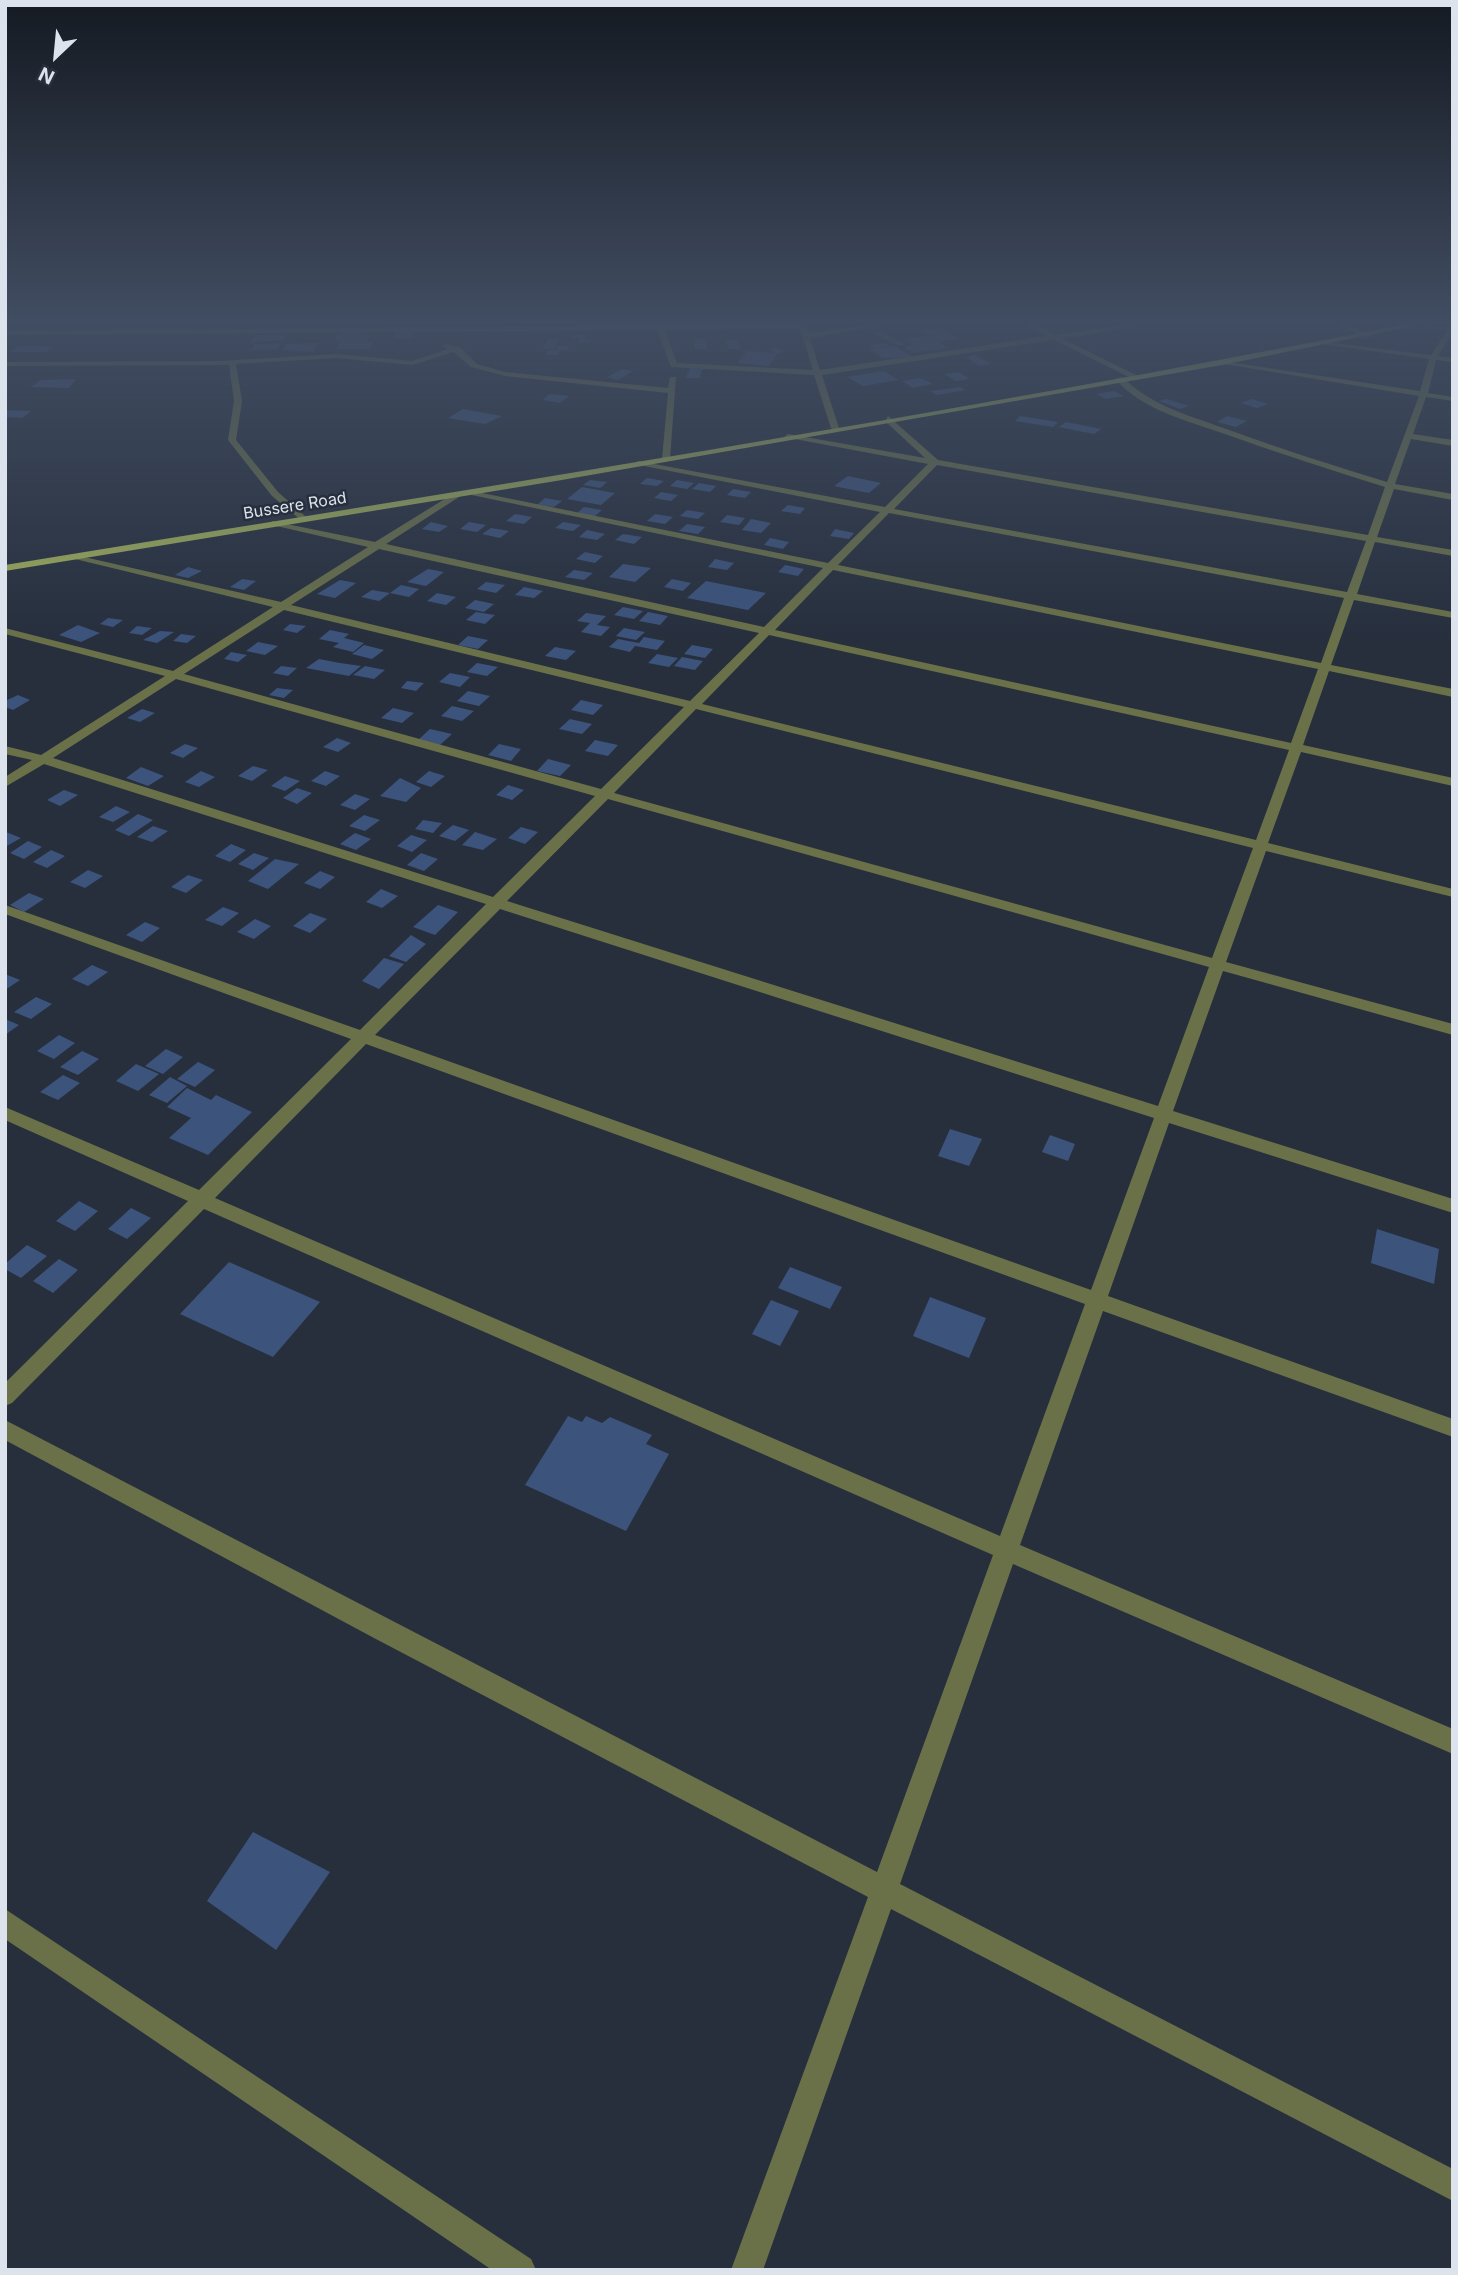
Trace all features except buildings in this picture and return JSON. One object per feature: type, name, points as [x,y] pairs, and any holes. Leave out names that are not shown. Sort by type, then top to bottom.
[{"type":"main road","name":"Bussere Road","points":[[5,568],[461,494],[818,431]]},
{"type":"street","points":[[234,431],[232,440],[275,494],[302,518]]},
{"type":"street","points":[[666,459],[668,431]]},
{"type":"street","points":[[901,431],[935,462]]},
{"type":"street","points":[[1228,431],[1390,486],[1453,497]]},
{"type":"street","points":[[747,2270],[1410,431]]},
{"type":"street","points":[[1408,436],[1453,443]]},
{"type":"street","points":[[788,437],[1453,553]]},
{"type":"street","points":[[5,1397],[935,462]]},
{"type":"street","points":[[638,464],[1453,615]]},
{"type":"street","points":[[5,783],[461,494],[1453,693]]},
{"type":"street","points":[[275,523],[1453,782]]},
{"type":"street","points":[[75,556],[1453,893]]},
{"type":"street","points":[[5,631],[1453,1030]]},
{"type":"street","points":[[5,750],[43,759],[1453,1206]]},
{"type":"street","points":[[5,909],[1453,1428]]},
{"type":"street","points":[[5,1113],[552,1354],[1453,1742]]},
{"type":"street","points":[[5,1429],[382,1630],[1453,2186]]},
{"type":"street","points":[[5,1923],[520,2270]]}]
